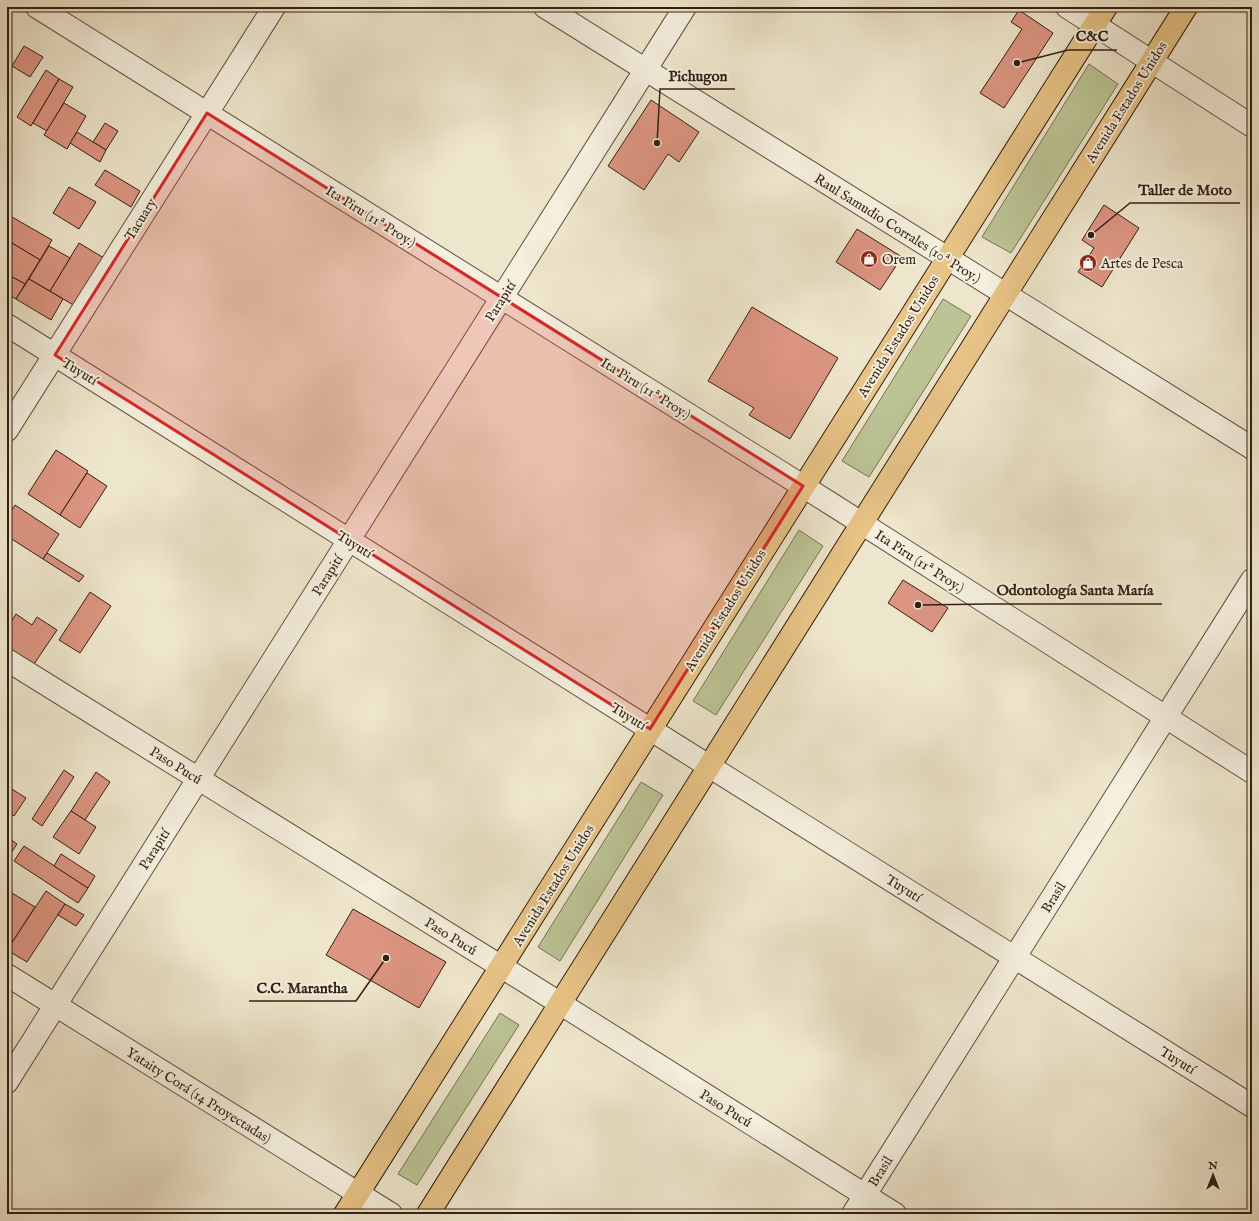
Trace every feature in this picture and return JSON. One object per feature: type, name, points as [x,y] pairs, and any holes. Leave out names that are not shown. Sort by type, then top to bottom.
[{"type":"main road","name":"Avenida Estados Unidos","points":[[428,1214],[1186,7]]},
{"type":"main road","name":"Avenida Estados Unidos","points":[[345,1214],[1100,16]]},
{"type":"street","name":"Ita Piru (11ª Proy.)","points":[[37,7],[862,523],[1252,772]]},
{"type":"street","name":"Tacuary","points":[[7,430],[274,7]]},
{"type":"street","name":"Raul Samudio Corrales (10ª Proy.)","points":[[545,7],[1252,448]]},
{"type":"street","name":"Parapití","points":[[7,1082],[685,7]]},
{"type":"street","points":[[1067,7],[1100,16],[1152,61],[1252,126]]},
{"type":"street","name":"Tuyutí","points":[[7,325],[709,767],[1252,1106]]},
{"type":"street","name":"Brasil","points":[[853,1214],[1252,580]]},
{"type":"street","name":"Paso Pucú","points":[[7,660],[895,1214]]},
{"type":"street","name":"Yataity Corá (14 Proyectadas)","points":[[7,976],[391,1214]]},
{"type":"highlighted area","points":[[207,113],[803,486],[650,729],[55,355]]},
{"type":"green space","points":[[1089,64],[1118,84],[1011,253],[982,237]]},
{"type":"green space","points":[[943,299],[971,316],[869,477],[842,461]]},
{"type":"green space","points":[[799,530],[823,546],[716,715],[693,701]]},
{"type":"green space","points":[[641,782],[663,795],[560,961],[538,947]]},
{"type":"green space","points":[[500,1013],[519,1025],[417,1185],[398,1174]]},
{"type":"building","points":[[1019,10],[1053,33],[1004,108],[980,93],[1022,29],[1011,22]]},
{"type":"building","points":[[24,46],[43,57],[30,77],[12,66]]},
{"type":"building","points":[[7,67],[12,70],[7,79]]},
{"type":"building","points":[[46,70],[59,79],[31,126],[17,117]]},
{"type":"building","points":[[59,79],[73,87],[47,131],[33,123]]},
{"type":"building","points":[[651,100],[699,132],[679,162],[668,154],[644,190],[608,166]]},
{"type":"building","points":[[64,103],[86,116],[67,149],[44,135]]},
{"type":"building","points":[[105,123],[118,131],[106,150],[93,142]]},
{"type":"building","points":[[77,132],[106,150],[100,162],[70,143]]},
{"type":"building","points":[[105,170],[140,191],[131,207],[95,185]]},
{"type":"building","points":[[69,187],[96,202],[79,229],[53,213]]},
{"type":"building","points":[[1104,205],[1139,228],[1102,287],[1078,272],[1094,248],[1082,240]]},
{"type":"building","points":[[7,213],[12,217],[7,226]]},
{"type":"building","points":[[12,217],[52,240],[40,260],[7,240],[7,226]]},
{"type":"building","name":"Orem","points":[[857,229],[902,257],[880,290],[836,262]]},
{"type":"building","points":[[7,240],[40,260],[25,284],[7,274]]},
{"type":"building","points":[[79,243],[104,258],[75,306],[50,291]]},
{"type":"building","points":[[49,246],[70,258],[50,291],[29,279]]},
{"type":"building","points":[[7,274],[25,284],[16,299],[7,294]]},
{"type":"building","points":[[29,279],[63,299],[51,320],[16,299]]},
{"type":"building","points":[[752,307],[838,358],[790,439],[749,415],[754,408],[708,381]]},
{"type":"building","points":[[56,450],[88,471],[60,515],[28,494]]},
{"type":"building","points":[[87,473],[107,486],[80,528],[60,515]]},
{"type":"building","points":[[15,505],[59,534],[43,559],[7,536],[7,518]]},
{"type":"building","points":[[47,553],[84,576],[79,582],[43,559]]},
{"type":"building","points":[[903,580],[948,608],[932,632],[888,603]]},
{"type":"building","points":[[90,592],[111,606],[80,653],[59,640]]},
{"type":"building","points":[[16,614],[32,625],[37,617],[57,630],[32,667],[7,650],[7,628]]},
{"type":"building","points":[[64,770],[74,777],[42,826],[32,819]]},
{"type":"building","points":[[96,772],[110,782],[85,820],[71,811]]},
{"type":"building","points":[[7,786],[26,798],[14,816],[7,811]]},
{"type":"building","points":[[71,811],[96,827],[79,854],[53,837]]},
{"type":"building","points":[[7,837],[17,844],[7,859]]},
{"type":"building","points":[[24,846],[88,888],[78,903],[14,861]]},
{"type":"building","points":[[61,854],[95,876],[88,888],[54,866]]},
{"type":"building","points":[[46,891],[65,904],[27,962],[7,950]]},
{"type":"building","points":[[12,893],[35,907],[7,950],[7,901]]},
{"type":"building","points":[[65,904],[84,915],[76,926],[58,915]]},
{"type":"building","points":[[353,909],[446,962],[419,1008],[326,955]]},
{"type":"place","name":"C&C","points":[[1017,63]]},
{"type":"place","name":"Pichugon","points":[[657,143]]},
{"type":"place","name":"Taller de Moto","points":[[1091,235]]},
{"type":"place","name":"Orem","points":[[869,259]]},
{"type":"place","name":"Artes de Pesca","points":[[1088,263]]},
{"type":"place","name":"Odontología Santa María","points":[[918,605]]},
{"type":"place","name":"C.C. Marantha","points":[[386,958]]}]
